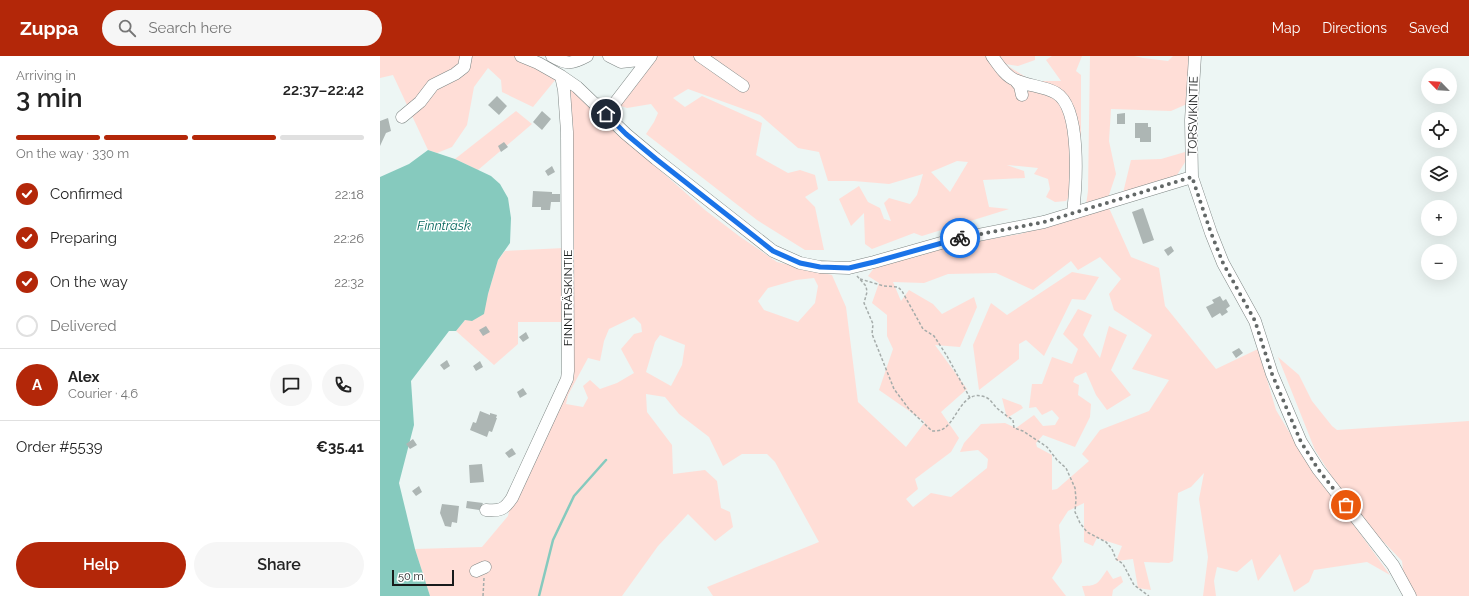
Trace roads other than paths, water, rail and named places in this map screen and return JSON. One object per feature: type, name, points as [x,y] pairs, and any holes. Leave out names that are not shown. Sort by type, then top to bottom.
[{"type":"street","points":[[402,117],[420,102],[433,85],[455,74],[464,67],[466,56]]},
{"type":"street","points":[[521,56],[538,63],[577,87],[626,134],[773,251],[800,263],[820,267],[849,268],[948,241],[1044,222],[1192,177]]},
{"type":"street","points":[[552,56],[569,63],[576,62],[587,56]]},
{"type":"street","points":[[609,56],[621,62],[639,60],[646,56]]},
{"type":"street","points":[[596,104],[609,106],[615,103],[651,56]]},
{"type":"street","points":[[700,56],[743,86]]},
{"type":"street","points":[[992,56],[1008,76],[1015,80],[1055,92],[1065,101],[1072,120],[1076,165],[1073,214]]},
{"type":"street","name":"TORSVIKINTIE","points":[[1195,56],[1191,120],[1192,177],[1218,251],[1255,321],[1272,374],[1301,442],[1318,469],[1393,565],[1410,596]]},
{"type":"street","name":"FINNTRÄSKINTIE","points":[[486,510],[496,511],[506,506],[512,498],[567,378],[567,132],[564,90],[561,76]]},
{"type":"street","points":[[1015,80],[1020,86],[1022,95]]},
{"type":"water","name":"Finnträsk","points":[[428,150],[455,159],[491,176],[500,184],[508,198],[511,218],[510,243],[498,260],[484,314],[472,321],[465,320],[456,331],[449,331],[411,381],[414,425],[399,483],[415,549],[430,596],[380,596],[380,177],[409,164]]},
{"type":"waterway","points":[[539,596],[553,540],[574,496],[606,460]]}]
